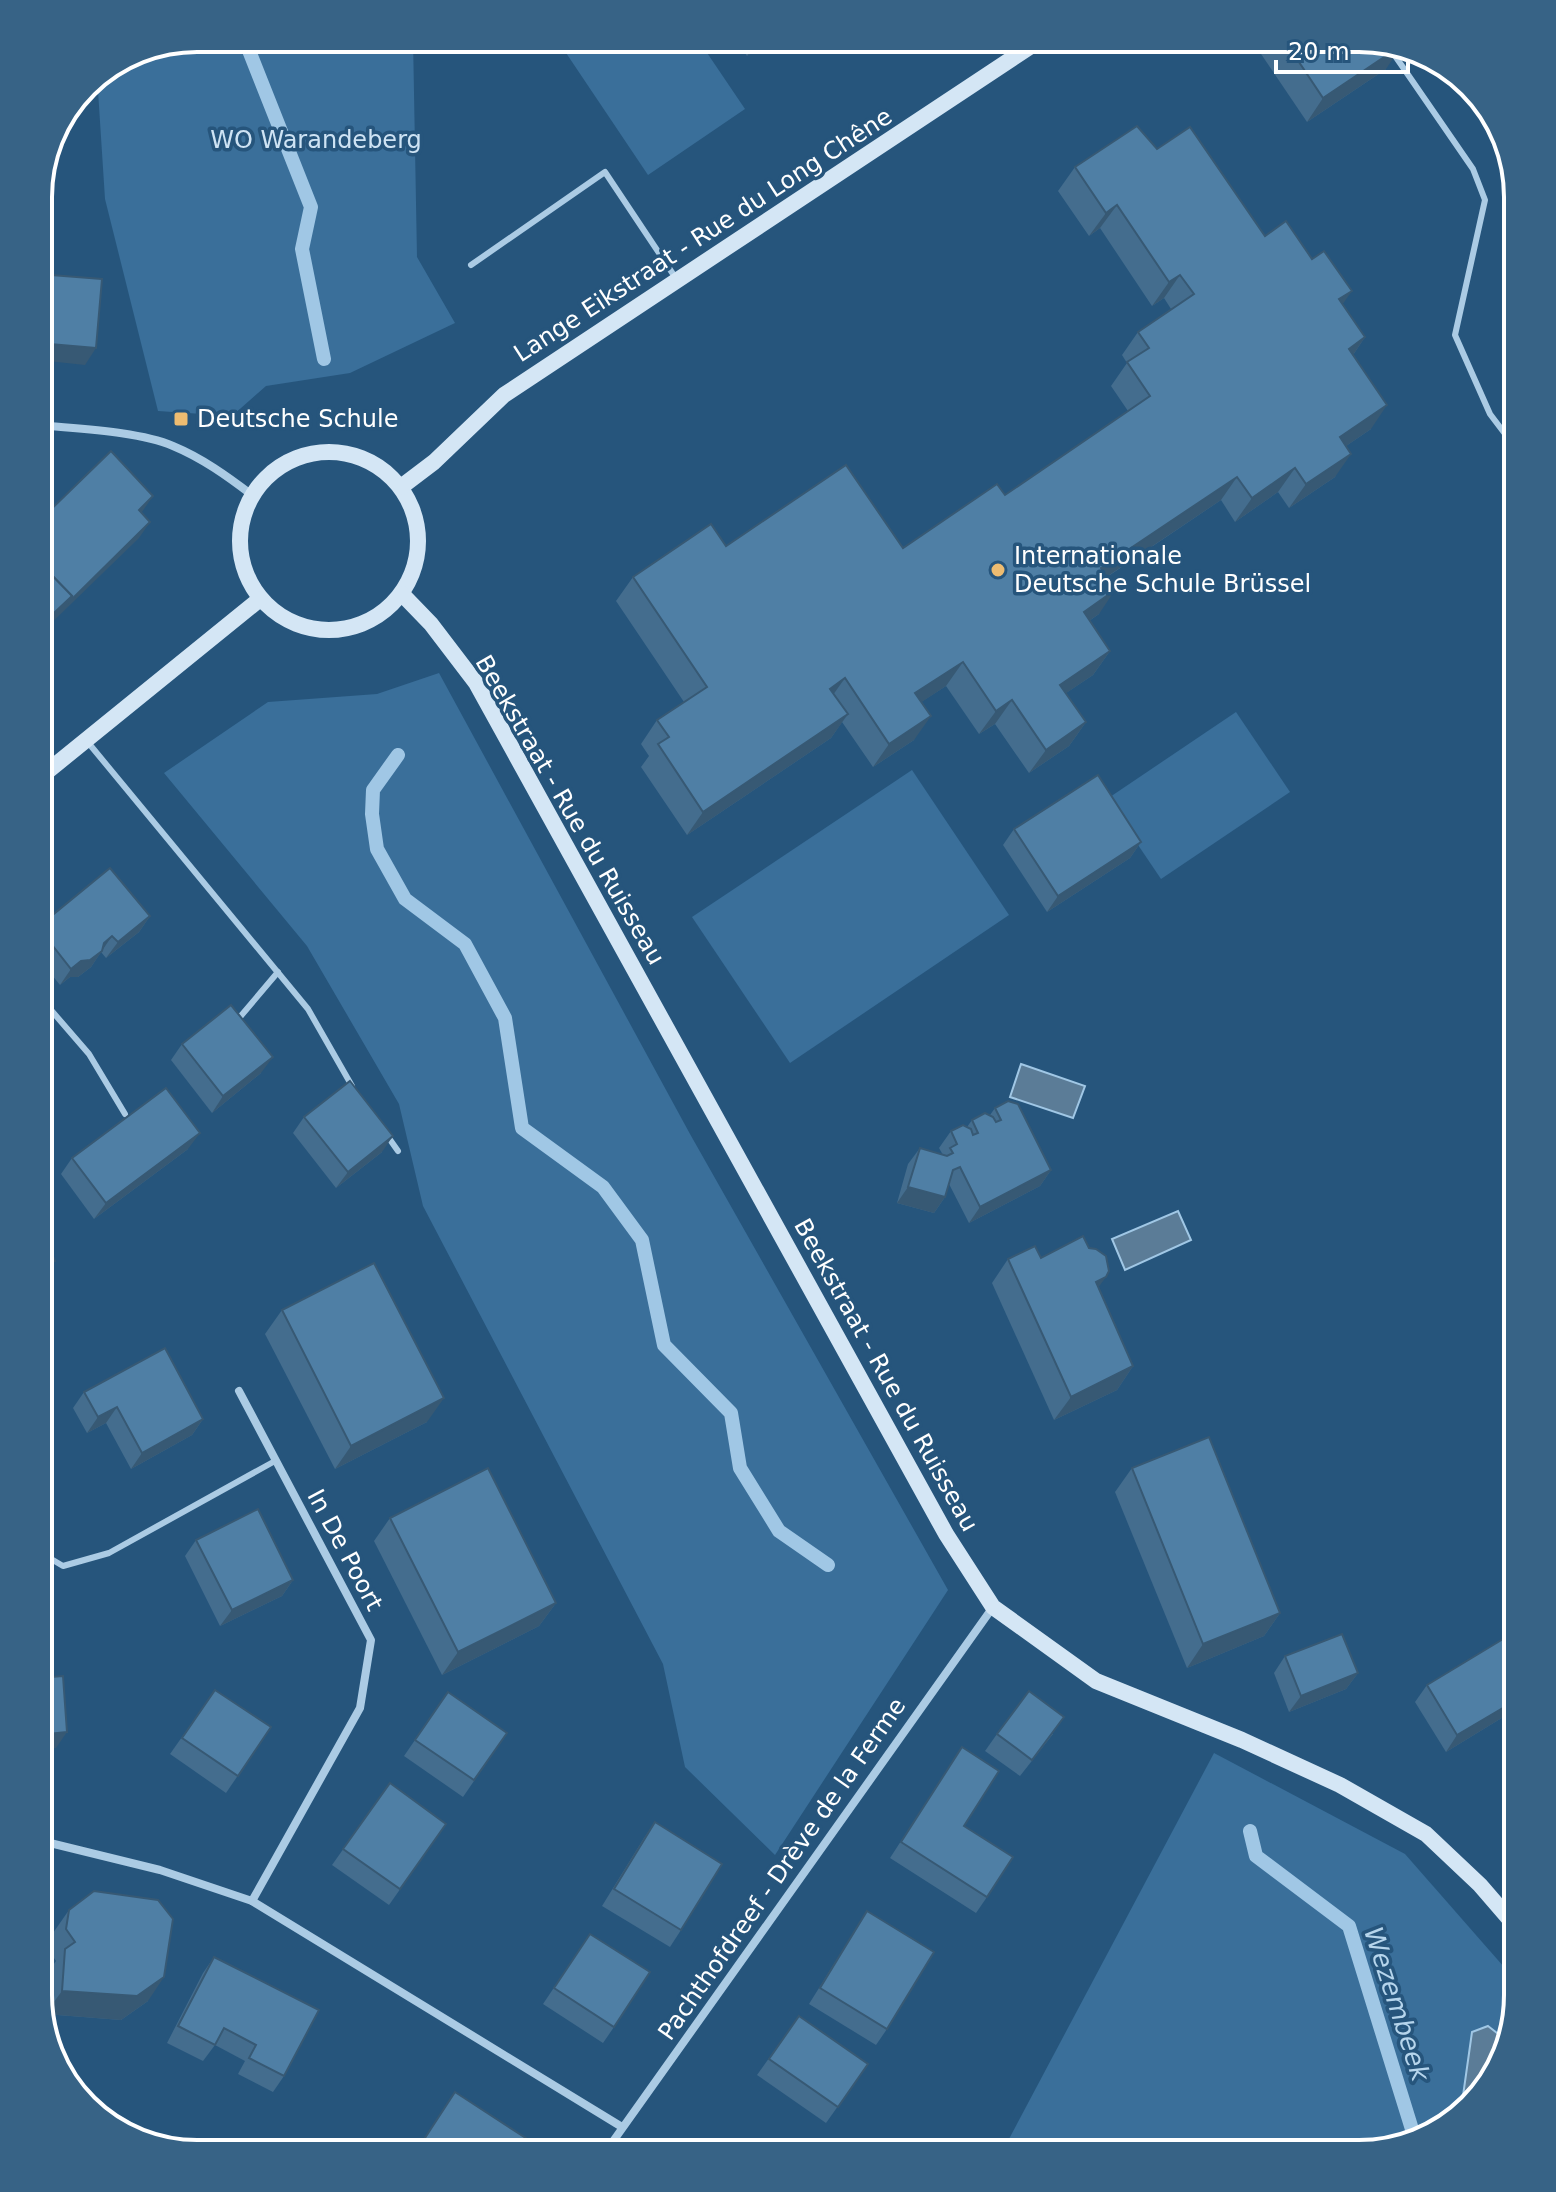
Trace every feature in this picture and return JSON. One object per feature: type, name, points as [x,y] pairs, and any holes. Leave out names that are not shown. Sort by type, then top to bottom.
[{"type":"street","name":"Lange Eikstraat - Rue du Long Chêne","points":[[401,487],[434,462],[504,395],[1022,52]]},
{"type":"street","points":[[52,427],[140,437],[171,444],[218,468],[252,495]]},
{"type":"street","points":[[321,452],[344,453],[378,465],[401,487],[415,514],[418,555],[402,594],[381,613],[358,624],[333,629],[307,627],[282,616],[260,599],[240,555],[241,524],[252,495],[271,474],[295,458],[321,452]]},
{"type":"street","name":"Beekstraat - Rue du Ruisseau","points":[[402,594],[431,624],[476,683],[946,1534],[993,1607],[1096,1681],[1256,1746],[1340,1785],[1426,1834],[1480,1885],[1504,1913]]},
{"type":"street","points":[[52,767],[260,599]]},
{"type":"street","name":"In De Poort","points":[[239,1391],[371,1640],[360,1708],[252,1901]]},
{"type":"street","name":"Pachthofdreef - Drève de la Ferme","points":[[613,2140],[993,1607]]},
{"type":"street","points":[[52,1843],[160,1870],[252,1901],[622,2127]]},
{"type":"lane","points":[[1396,57],[1473,169],[1485,200],[1455,335],[1490,414],[1504,432]]},
{"type":"lane","points":[[471,265],[605,172],[677,280]]},
{"type":"lane","points":[[86,739],[308,1009],[356,1093]]},
{"type":"lane","points":[[240,1017],[278,972]]},
{"type":"lane","points":[[52,1011],[89,1054],[125,1114]]},
{"type":"lane","points":[[381,1128],[398,1151]]},
{"type":"lane","points":[[52,1560],[63,1566],[109,1553],[275,1461]]},
{"type":"green space","name":"WO Warandeberg","points":[[413,52],[417,257],[455,323],[350,373],[266,386],[232,416],[158,411],[105,199],[98,91],[133,67],[178,53]]},
{"type":"green space","points":[[565,52],[706,52],[745,109],[648,175]]},
{"type":"green space","points":[[439,673],[690,1134],[948,1590],[775,1855],[685,1767],[663,1664],[423,1206],[399,1104],[307,946],[164,773],[268,702],[377,694]]},
{"type":"green space","points":[[1236,712],[1290,792],[1161,879],[1107,799]]},
{"type":"green space","points":[[912,770],[1009,915],[790,1063],[692,917]]},
{"type":"green space","points":[[1214,1753],[1405,1854],[1504,1967],[1503,2014],[1485,2067],[1447,2110],[1414,2129],[1378,2139],[1359,2140],[1008,2140]]},
{"type":"shaded area","points":[[1021,1064],[1085,1086],[1073,1118],[1010,1097]]},
{"type":"shaded area","points":[[1178,1211],[1191,1240],[1125,1270],[1112,1239]]},
{"type":"shaded area","points":[[1488,2026],[1498,2034],[1485,2067],[1463,2095],[1472,2032]]},
{"type":"building","points":[[1292,52],[1368,52],[1387,55],[1323,98]]},
{"type":"building","points":[[1137,126],[1157,149],[1190,127],[1265,236],[1286,221],[1312,259],[1324,251],[1352,291],[1339,299],[1365,337],[1349,349],[1387,405],[1340,437],[1351,454],[1306,484],[1295,468],[1252,498],[1237,477],[1101,568],[1115,590],[1084,612],[1110,651],[1060,685],[1086,722],[1046,750],[1012,700],[996,711],[963,662],[915,693],[931,716],[889,744],[845,678],[830,689],[848,714],[703,812],[658,744],[669,737],[657,720],[707,687],[633,577],[711,524],[726,546],[846,465],[903,548],[997,484],[1005,495],[1150,396],[1127,362],[1149,348],[1138,332],[1194,294],[1180,275],[1169,282],[1117,205],[1106,213],[1075,167]]},
{"type":"building","points":[[52,275],[102,279],[96,348],[52,344]]},
{"type":"building","points":[[111,451],[153,496],[139,510],[150,522],[67,604],[72,596],[52,575],[52,508]]},
{"type":"building","points":[[52,575],[72,596],[52,615]]},
{"type":"building","points":[[1098,775],[1141,842],[1058,896],[1014,829]]},
{"type":"building","points":[[110,868],[150,916],[118,942],[112,936],[104,943],[102,951],[71,969],[52,945],[52,916]]},
{"type":"building","points":[[231,1005],[273,1057],[223,1096],[182,1044]]},
{"type":"building","points":[[350,1081],[393,1136],[348,1172],[304,1117]]},
{"type":"building","points":[[166,1088],[200,1133],[106,1203],[72,1158]]},
{"type":"building","points":[[1008,1101],[1018,1104],[1051,1170],[980,1207],[960,1167],[953,1170],[945,1197],[908,1187],[920,1148],[947,1156],[953,1153],[950,1148],[957,1144],[951,1131],[963,1125],[971,1129],[973,1135],[978,1133],[972,1120],[985,1113],[996,1122],[1001,1120],[995,1108]]},
{"type":"building","points":[[1083,1236],[1089,1248],[1106,1256],[1109,1271],[1106,1277],[1096,1282],[1133,1366],[1071,1397],[1008,1259],[1035,1246],[1041,1258]]},
{"type":"building","points":[[374,1263],[444,1398],[351,1446],[282,1310]]},
{"type":"building","points":[[165,1348],[203,1419],[142,1453],[117,1407],[98,1417],[84,1392]]},
{"type":"building","points":[[1209,1437],[1280,1613],[1203,1644],[1132,1468]]},
{"type":"building","points":[[488,1468],[556,1603],[458,1652],[390,1518]]},
{"type":"building","points":[[258,1509],[293,1580],[232,1610],[196,1540]]},
{"type":"building","points":[[1342,1634],[1358,1673],[1301,1696],[1285,1656]]},
{"type":"building","points":[[1504,1638],[1504,1707],[1457,1735],[1427,1685]]},
{"type":"building","points":[[63,1676],[67,1732],[52,1734],[52,1677]]},
{"type":"building","points":[[215,1690],[271,1727],[238,1776],[182,1738]]},
{"type":"building","points":[[1029,1691],[1064,1717],[1032,1760],[997,1734]]},
{"type":"building","points":[[448,1692],[507,1733],[474,1780],[415,1740]]},
{"type":"building","points":[[962,1747],[999,1771],[964,1826],[1013,1857],[987,1897],[901,1842]]},
{"type":"building","points":[[390,1783],[446,1824],[400,1889],[343,1849]]},
{"type":"building","points":[[655,1822],[722,1864],[681,1930],[614,1889]]},
{"type":"building","points":[[94,1891],[158,1900],[173,1919],[164,1977],[137,1996],[62,1991],[65,1949],[75,1942],[66,1929],[69,1910]]},
{"type":"building","points":[[867,1911],[934,1952],[887,2029],[820,1988]]},
{"type":"building","points":[[590,1934],[650,1972],[614,2027],[554,1988]]},
{"type":"building","points":[[214,1957],[319,2010],[284,2076],[249,2058],[256,2045],[224,2028],[215,2045],[178,2026]]},
{"type":"building","points":[[799,2016],[868,2064],[838,2107],[769,2059]]},
{"type":"building","points":[[455,2092],[529,2140],[424,2140]]},
{"type":"waterway","name":"Wezembeek","points":[[250,52],[311,207],[302,249],[324,359]]},
{"type":"waterway","name":"Wezembeek","points":[[398,755],[373,790],[372,814],[377,849],[405,899],[465,944],[505,1018],[522,1128],[603,1187],[642,1240],[664,1345],[731,1413],[740,1468],[779,1531],[828,1565]]},
{"type":"waterway","name":"Wezembeek","points":[[1250,1831],[1256,1856],[1349,1926],[1412,2130]]},
{"type":"place","name":"Deutsche Schule","points":[[181,419]]},
{"type":"place","name":"Internationale Deutsche Schule Brüssel","points":[[998,570]]}]
